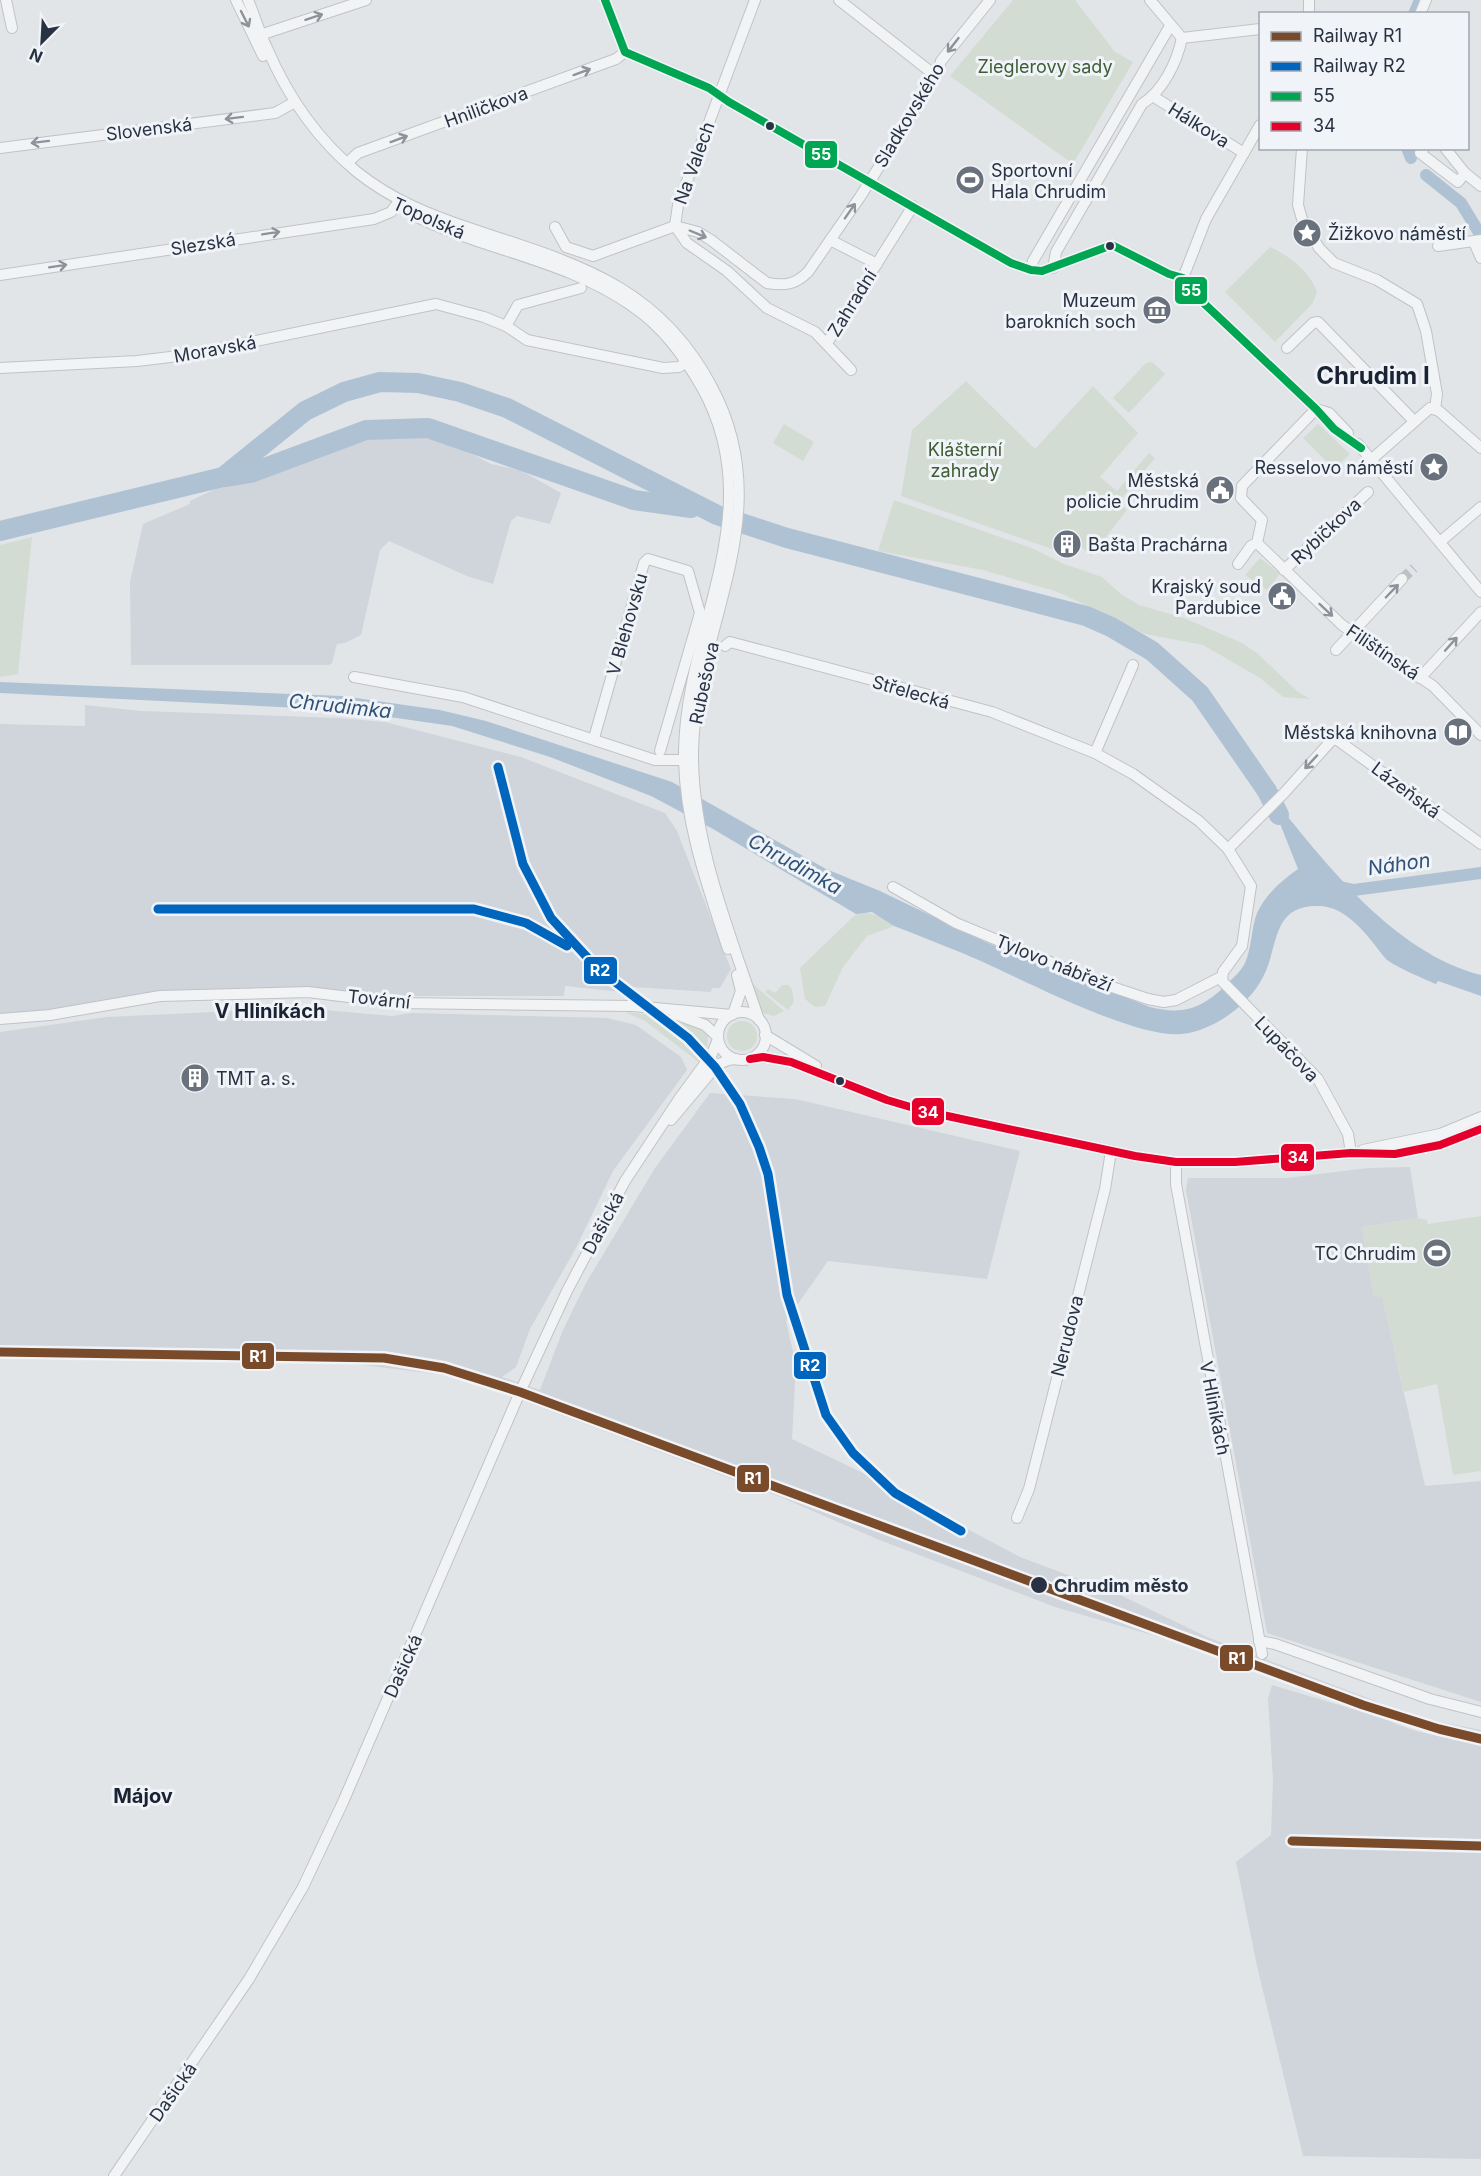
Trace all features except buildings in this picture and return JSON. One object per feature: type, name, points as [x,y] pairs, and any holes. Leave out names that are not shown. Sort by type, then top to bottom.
[{"type":"street","points":[[6,0],[12,28]]},
{"type":"street","name":"Topolská","points":[[236,0],[258,36],[293,104],[319,143],[342,168],[432,223],[554,266],[612,292],[652,322],[690,360]]},
{"type":"street","name":"Topolská","points":[[248,0],[258,36]]},
{"type":"street","points":[[258,36],[366,0]]},
{"type":"street","points":[[605,0],[625,52],[709,88],[1011,263],[1031,270],[1053,268],[1112,244],[1169,274],[1183,278],[1193,293],[1316,409],[1334,429],[1361,448],[1372,459],[1481,592]]},
{"type":"street","name":"Na Valech","points":[[755,0],[678,205],[675,226],[687,243],[727,271],[776,315],[803,324],[827,343],[851,370]]},
{"type":"street","points":[[839,0],[936,76]]},
{"type":"street","name":"Sladkovského","points":[[786,285],[799,281],[808,272],[897,138],[936,76],[941,61],[990,0]]},
{"type":"street","points":[[1150,0],[1182,38]]},
{"type":"street","points":[[1031,270],[1033,261],[1170,26]]},
{"type":"street","points":[[1182,38],[1259,29]]},
{"type":"street","points":[[1053,268],[1056,252],[1136,114],[1142,104],[1154,97],[1178,56],[1182,38]]},
{"type":"street","name":"Hniličkova","points":[[347,163],[358,153],[616,59],[625,52]]},
{"type":"street","name":"Hálkova","points":[[1154,97],[1244,153]]},
{"type":"street","name":"Topolská","points":[[293,104],[347,163],[398,203]]},
{"type":"street","name":"Slovenská","points":[[0,148],[274,113],[293,104]]},
{"type":"street","points":[[1183,278],[1206,219],[1259,127]]},
{"type":"street","points":[[1302,150],[1299,214],[1319,248],[1340,267],[1362,273],[1405,295],[1420,309],[1436,388],[1436,409]]},
{"type":"street","points":[[1420,150],[1458,182],[1465,173]]},
{"type":"street","points":[[1447,150],[1465,173],[1481,186]]},
{"type":"street","name":"Slezská","points":[[0,275],[374,219],[389,214],[398,203]]},
{"type":"street","name":"Zahradní","points":[[827,343],[913,206]]},
{"type":"street","points":[[555,227],[566,247],[592,256],[675,226]]},
{"type":"street","name":"Na Valech","points":[[675,226],[698,232],[711,240],[767,283],[786,285]]},
{"type":"street","name":"Zahradní","points":[[830,240],[877,264]]},
{"type":"street","points":[[1438,246],[1478,241],[1481,258]]},
{"type":"street","points":[[581,288],[518,305],[506,326],[527,340],[663,368],[675,368],[690,360]]},
{"type":"street","name":"Moravská","points":[[0,368],[137,361],[187,355],[426,304],[457,308],[506,326]]},
{"type":"street","points":[[1287,348],[1313,323],[1318,322],[1413,420]]},
{"type":"street","name":"Rubešova","points":[[690,360],[724,440],[734,497],[729,548],[714,618],[688,712],[691,790],[707,883],[740,984],[740,998],[732,1015]]},
{"type":"street","points":[[1372,459],[1428,408],[1436,409],[1481,447]]},
{"type":"street","points":[[1238,564],[1251,546],[1257,543],[1262,520],[1241,498],[1242,486],[1316,409]]},
{"type":"street","name":"Rybičkova","points":[[1284,570],[1368,492]]},
{"type":"street","points":[[1441,541],[1481,507]]},
{"type":"street","name":"Filištínská","points":[[1257,543],[1352,632],[1440,693],[1481,735]]},
{"type":"street","name":"V Blehovsku","points":[[594,738],[644,563],[648,560],[688,571],[700,610],[660,752]]},
{"type":"street","points":[[1336,650],[1402,579]]},
{"type":"street","points":[[1420,678],[1481,612]]},
{"type":"street","name":"Střelecká","points":[[725,646],[730,642],[992,711],[1095,753],[1133,774],[1191,814],[1228,849],[1250,882],[1251,895]]},
{"type":"street","points":[[1095,753],[1133,665]]},
{"type":"street","points":[[354,677],[454,695],[594,738],[655,760],[689,760]]},
{"type":"street","name":"Lázeňská","points":[[1228,849],[1331,741],[1336,739],[1345,743],[1481,844]]},
{"type":"street","name":"Rubešova","points":[[698,833],[759,1020]]},
{"type":"street","name":"Tylovo nábřeží","points":[[893,887],[956,923],[1106,985],[1164,1002],[1176,1000],[1223,981],[1241,950],[1251,895]]},
{"type":"street","name":"Lupáčova","points":[[1223,981],[1322,1083],[1350,1139],[1351,1153]]},
{"type":"street","name":"Tovární","points":[[0,1019],[50,1015],[160,996],[308,992],[398,1003],[652,1008],[732,1015]]},
{"type":"street","name":"Tovární","points":[[652,1008],[705,1024],[718,1038]]},
{"type":"street","points":[[744,1059],[762,1049],[765,1035],[759,1020],[747,1013],[732,1015],[722,1024],[718,1038],[725,1053],[744,1059],[781,1060],[887,1100],[924,1111],[1111,1151],[1176,1162],[1235,1161],[1351,1153],[1389,1154],[1450,1142],[1481,1129]]},
{"type":"street","points":[[765,1035],[844,1082]]},
{"type":"street","name":"Dašická","points":[[114,2176],[249,1979],[303,1887],[343,1802],[520,1392],[567,1291],[625,1181],[712,1054],[718,1038]]},
{"type":"street","name":"Dašická","points":[[656,1136],[717,1065],[728,1060],[744,1059]]},
{"type":"street","points":[[1351,1153],[1438,1135],[1481,1117]]},
{"type":"street","name":"Nerudova","points":[[1017,1518],[1029,1489],[1105,1189],[1111,1151]]},
{"type":"street","name":"V Hliníkách","points":[[1176,1162],[1176,1184],[1199,1321],[1262,1654]]},
{"type":"street","points":[[1260,1641],[1275,1644],[1430,1699],[1481,1712]]},
{"type":"shaded area","points":[[377,434],[434,438],[451,443],[491,464],[520,470],[561,493],[550,524],[517,516],[511,521],[493,584],[467,576],[389,541],[380,550],[361,635],[345,643],[337,644],[332,663],[329,665],[131,665],[130,582],[143,524],[190,504],[190,501],[279,459],[343,440]]},
{"type":"shaded area","points":[[85,705],[141,711],[338,718],[385,722],[521,757],[665,813],[677,831],[731,969],[720,988],[712,988],[711,992],[634,987],[622,992],[565,986],[564,996],[378,996],[329,989],[159,993],[29,1013],[0,1013],[0,724],[85,726]]},
{"type":"shaded area","points":[[301,1008],[392,1016],[411,1013],[607,1018],[636,1025],[681,1057],[687,1070],[613,1171],[576,1248],[530,1329],[516,1367],[502,1377],[540,1390],[563,1330],[586,1283],[655,1168],[710,1093],[795,1099],[1020,1151],[987,1279],[828,1261],[786,1321],[796,1365],[792,1439],[861,1472],[1020,1557],[1116,1593],[1207,1637],[1381,1703],[1441,1722],[1481,1730],[1481,1745],[1387,1721],[1416,1731],[1481,1746],[1481,2159],[1303,2156],[1257,1966],[1236,1862],[1271,1835],[1273,1780],[1268,1699],[1272,1685],[1363,1712],[1166,1639],[1055,1607],[877,1539],[783,1498],[491,1389],[443,1375],[355,1364],[0,1359],[0,1032],[107,1017]]},
{"type":"shaded area","points":[[653,1015],[675,1019],[707,1051],[702,1060]]},
{"type":"shaded area","points":[[1410,1167],[1418,1218],[1362,1227],[1374,1297],[1382,1296],[1425,1486],[1481,1481],[1481,1702],[1267,1633],[1186,1190],[1188,1178],[1287,1178],[1368,1168]]},
{"type":"green space","name":"Zieglerovy sady","points":[[1013,0],[1075,0],[1115,52],[1133,62],[1073,164],[950,76]]},
{"type":"green space","points":[[1270,247],[1298,265],[1315,286],[1317,293],[1312,304],[1275,342],[1225,292]]},
{"type":"green space","points":[[1152,362],[1165,374],[1129,413],[1113,398],[1146,363]]},
{"type":"green space","name":"Klášterní zahrady","points":[[966,381],[1035,449],[1093,386],[1138,433],[1100,477],[1117,491],[1149,453],[1155,458],[1118,503],[1127,510],[1091,556],[1070,536],[1059,540],[1058,547],[1063,553],[901,496],[912,430]]},
{"type":"green space","points":[[784,424],[814,442],[803,461],[773,443]]},
{"type":"green space","points":[[1318,424],[1350,454],[1334,469],[1303,438]]},
{"type":"green space","points":[[894,500],[1032,548],[1064,564],[1102,577],[1121,594],[1139,605],[1184,618],[1242,643],[1257,653],[1298,692],[1310,699],[1283,697],[1260,678],[1203,645],[1145,634],[1058,592],[983,570],[878,551]]},
{"type":"green space","points":[[32,537],[18,674],[0,677],[0,545]]},
{"type":"green space","points":[[1260,558],[1280,574],[1267,590],[1245,575]]},
{"type":"green space","points":[[862,912],[880,916],[894,926],[867,936],[843,967],[825,1006],[815,1007],[805,999],[800,968],[856,914]]},
{"type":"green space","points":[[751,984],[784,1011],[774,1016],[763,1013]]},
{"type":"green space","points":[[782,985],[788,985],[792,989],[794,1002],[788,1010],[765,992],[768,989],[775,993]]},
{"type":"green space","points":[[625,1012],[653,1015],[702,1060],[700,1063],[645,1021]]},
{"type":"green space","points":[[675,1019],[701,1028],[708,1035],[707,1051]]},
{"type":"green space","points":[[742,1021],[753,1025],[757,1036],[753,1047],[742,1051],[731,1047],[727,1036],[731,1025]]},
{"type":"green space","points":[[1481,1216],[1481,1471],[1453,1475],[1437,1384],[1404,1392],[1382,1297],[1374,1297],[1362,1227],[1418,1218],[1427,1220],[1428,1224]]},
{"type":"water","name":"Chrudimka","points":[[0,682],[342,696],[440,710],[486,721],[672,782],[826,869],[880,891],[988,943],[1162,1010],[1184,1010],[1202,1004],[1235,976],[1247,957],[1255,919],[1261,906],[1274,888],[1298,869],[1267,791],[1336,873],[1389,925],[1418,946],[1449,963],[1481,975],[1481,996],[1438,981],[1436,984],[1394,964],[1385,958],[1357,924],[1348,917],[1329,907],[1318,906],[1292,912],[1284,920],[1263,977],[1249,997],[1229,1015],[1206,1028],[1182,1034],[1138,1028],[1053,995],[972,957],[894,926],[872,912],[856,914],[713,829],[651,796],[550,757],[452,726],[341,710],[0,693]]},
{"type":"waterway","name":"Náhon","points":[[1415,12],[1420,0]]},
{"type":"waterway","name":"Náhon","points":[[1408,150],[1411,158]]},
{"type":"waterway","name":"Náhon","points":[[1426,175],[1461,203],[1480,234]]},
{"type":"waterway","points":[[0,531],[223,477],[305,411],[344,392],[380,382],[418,383],[460,392],[507,408],[717,515],[787,538],[1086,616],[1111,627],[1152,651],[1200,694],[1267,791],[1279,815]]},
{"type":"waterway","points":[[226,477],[251,473],[366,430],[428,428],[634,500],[691,508]]},
{"type":"waterway","name":"Náhon","points":[[1340,887],[1354,890],[1481,873]]},
{"type":"tunnel","points":[[1402,579],[1414,568]]},
{"type":"rail line","name":"R2","points":[[498,767],[523,864],[551,918],[597,968],[688,1038],[715,1067],[740,1104],[768,1174],[787,1295],[826,1415],[853,1453],[895,1493],[961,1531]]},
{"type":"rail line","name":"R2","points":[[158,909],[474,909],[526,923],[567,946]]},
{"type":"rail line","name":"R1","points":[[0,1352],[384,1358],[444,1368],[520,1392],[1363,1705],[1439,1729],[1481,1739]]},
{"type":"rail line","name":"R1","points":[[1292,1841],[1481,1846]]},
{"type":"transit line","name":"55","points":[[605,0],[625,52],[709,88],[729,102],[1011,263],[1042,271],[1112,245],[1169,274],[1183,278],[1193,293],[1316,409],[1334,429],[1361,448]]},
{"type":"transit line","name":"34","points":[[750,1059],[763,1057],[791,1062],[887,1100],[924,1111],[1135,1156],[1176,1162],[1235,1162],[1351,1153],[1395,1154],[1440,1145],[1481,1129]]},
{"type":"place","name":"Sportovní Hala Chrudim","points":[[970,180]]},
{"type":"place","name":"Žižkovo náměstí","points":[[1307,233]]},
{"type":"place","name":"Muzeum barokních soch","points":[[1157,310]]},
{"type":"place","name":"Resselovo náměstí","points":[[1434,467]]},
{"type":"place","name":"Městská policie Chrudim","points":[[1220,490]]},
{"type":"place","name":"Bašta Prachárna","points":[[1067,544]]},
{"type":"place","name":"Krajský soud Pardubice","points":[[1282,596]]},
{"type":"place","name":"Městská knihovna","points":[[1458,732]]},
{"type":"place","name":"TMT a. s.","points":[[195,1078]]},
{"type":"place","name":"TC Chrudim","points":[[1437,1253]]},
{"type":"place","name":"Chrudim město","points":[[1039,1585]]},
{"type":"district","name":"Chrudim I","points":[[1373,375]]},
{"type":"district","name":"V Hliníkách","points":[[270,1011]]},
{"type":"district","name":"Májov","points":[[143,1796]]}]
